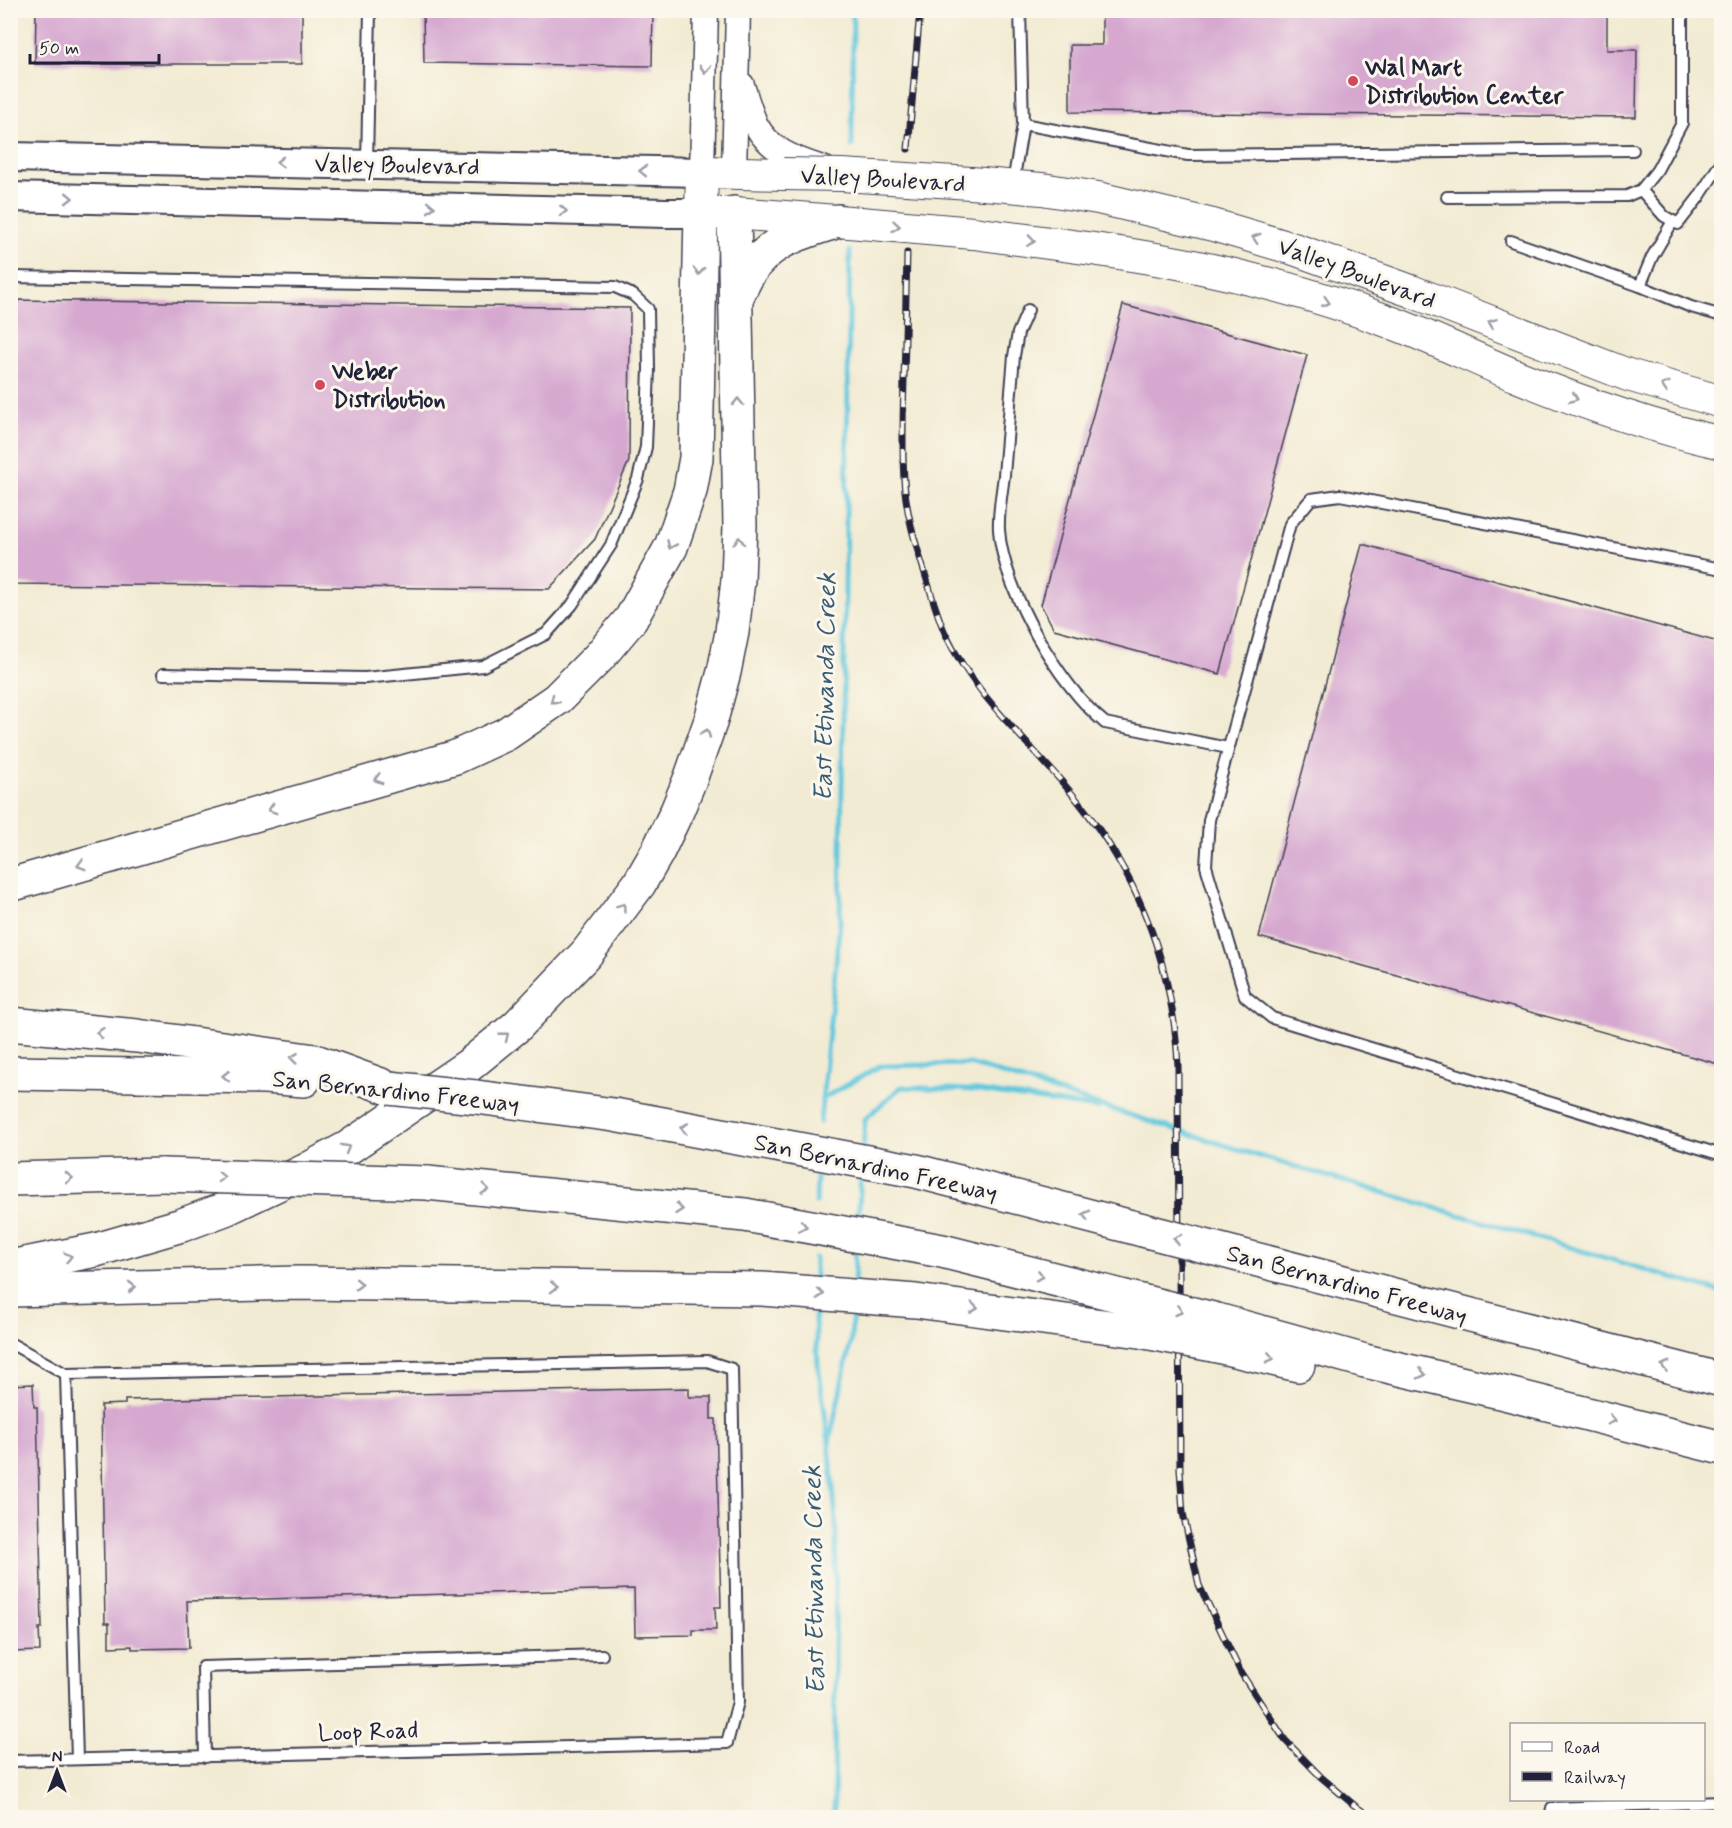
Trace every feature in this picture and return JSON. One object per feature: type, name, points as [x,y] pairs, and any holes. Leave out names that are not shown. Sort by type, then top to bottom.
[{"type":"highway","points":[[10,885],[456,757],[506,734],[557,699],[599,657],[631,619],[670,547],[690,490],[696,458],[701,213]]},
{"type":"highway","points":[[10,1267],[96,1250],[182,1225],[225,1209],[349,1147],[468,1066],[517,1026],[586,954],[639,884],[677,812],[711,720],[726,662],[738,580],[734,213]]},
{"type":"highway","points":[[736,299],[748,273],[783,229],[838,221]]},
{"type":"highway","points":[[10,1024],[137,1036],[315,1061],[389,1088]]},
{"type":"highway","name":"San Bernardino Freeway","points":[[10,1073],[265,1077],[476,1097],[614,1115],[916,1171],[1722,1380]]},
{"type":"highway","points":[[10,1179],[163,1175],[427,1183],[745,1215],[942,1251],[1141,1316],[1215,1333],[1365,1361],[1504,1393],[1722,1448]]},
{"type":"highway","points":[[10,1290],[300,1283],[762,1289],[1141,1316]]},
{"type":"main road","name":"Valley Boulevard","points":[[10,157],[702,172],[734,172],[783,164],[842,175],[1013,186],[1098,198],[1213,225],[1259,239],[1411,291],[1628,375],[1722,402]]},
{"type":"main road","points":[[701,213],[702,172]]},
{"type":"main road","points":[[734,172],[734,213]]},
{"type":"main road","name":"Valley Boulevard","points":[[10,197],[734,213],[783,229]]},
{"type":"main road","name":"Valley Boulevard","points":[[838,221],[973,233],[1192,266],[1269,285],[1398,326],[1595,406],[1690,436],[1722,443]]},
{"type":"street","points":[[702,172],[706,10]]},
{"type":"street","points":[[734,172],[738,10]]},
{"type":"street","points":[[737,71],[756,125],[783,164]]},
{"type":"lane","points":[[367,164],[370,10]]},
{"type":"lane","points":[[1013,186],[1023,124],[1020,10]]},
{"type":"lane","points":[[1447,197],[1627,196],[1641,190],[1657,170],[1682,123],[1682,10]]},
{"type":"lane","points":[[1023,124],[1188,155],[1633,150]]},
{"type":"lane","points":[[1641,190],[1664,216],[1678,224],[1722,161]]},
{"type":"lane","points":[[1640,286],[1652,257],[1673,221]]},
{"type":"lane","points":[[1511,241],[1640,286],[1690,307],[1722,316]]},
{"type":"lane","points":[[10,277],[615,287],[633,295],[648,309],[649,369],[646,447],[638,478],[610,545],[572,605],[546,634],[483,666],[365,678],[163,674]]},
{"type":"lane","points":[[1028,310],[1018,333],[1014,356],[999,529],[1005,561],[1023,612],[1077,695],[1105,723],[1228,748]]},
{"type":"lane","points":[[1722,569],[1340,495],[1311,498],[1290,524],[1209,820],[1206,866],[1245,996],[1272,1018],[1722,1155]]},
{"type":"lane","points":[[10,1343],[66,1374],[77,1759]]},
{"type":"lane","name":"Loop Road","points":[[10,1761],[727,1743],[738,1702],[732,1369],[707,1361],[66,1374]]},
{"type":"lane","points":[[205,1757],[203,1667],[602,1655]]},
{"type":"lane","points":[[1550,1818],[1552,1808],[1722,1803]]},
{"type":"building","points":[[36,10],[302,10],[302,64],[35,64]]},
{"type":"building","points":[[423,10],[653,10],[652,66],[424,63]]},
{"type":"building","name":"Wal Mart Distribution Center","points":[[1102,10],[1607,10],[1607,50],[1637,50],[1636,117],[1070,112],[1070,45],[1102,45]]},
{"type":"building","name":"Weber Distribution","points":[[10,300],[630,308],[629,461],[595,539],[549,589],[10,584]]},
{"type":"building","points":[[1123,305],[1307,355],[1220,674],[1054,629],[1041,605]]},
{"type":"building","points":[[1362,544],[1722,643],[1722,1065],[1259,937]]},
{"type":"building","points":[[33,1384],[34,1407],[37,1407],[42,1628],[39,1628],[40,1651],[10,1652],[10,1385]]},
{"type":"building","points":[[689,1388],[689,1397],[711,1397],[711,1419],[716,1419],[721,1607],[715,1607],[716,1630],[693,1630],[693,1635],[635,1636],[634,1589],[187,1601],[189,1648],[109,1647],[109,1623],[105,1623],[101,1405],[125,1404],[125,1400]]},
{"type":"waterway","name":"East Etiwanda Creek","points":[[852,146],[853,10]]},
{"type":"waterway","name":"East Etiwanda Creek","points":[[820,1122],[840,922],[850,251]]},
{"type":"waterway","points":[[822,1099],[880,1066],[970,1064],[1262,1157],[1722,1292]]},
{"type":"waterway","points":[[863,1151],[865,1119],[901,1087],[972,1090],[1098,1108]]},
{"type":"waterway","points":[[858,1223],[861,1173]]},
{"type":"waterway","name":"East Etiwanda Creek","points":[[816,1202],[817,1178]]},
{"type":"waterway","points":[[854,1286],[856,1248]]},
{"type":"waterway","name":"East Etiwanda Creek","points":[[815,1258],[815,1279]]},
{"type":"waterway","name":"East Etiwanda Creek","points":[[814,1305],[818,1364],[829,1443],[836,1522],[834,1818]]},
{"type":"waterway","points":[[829,1443],[851,1340],[853,1307]]},
{"type":"railway","points":[[908,149],[920,10]]},
{"type":"railway","points":[[907,253],[903,430],[905,493],[915,541],[939,619],[970,676],[1001,715],[1068,789],[1113,851],[1147,918],[1168,990],[1175,1027],[1178,1066],[1180,1470],[1183,1513],[1199,1585],[1241,1673],[1285,1740],[1321,1777],[1372,1818]]},
{"type":"place","name":"Wal Mart Distribution Center","points":[[1353,81]]},
{"type":"place","name":"Weber Distribution","points":[[320,385]]}]
